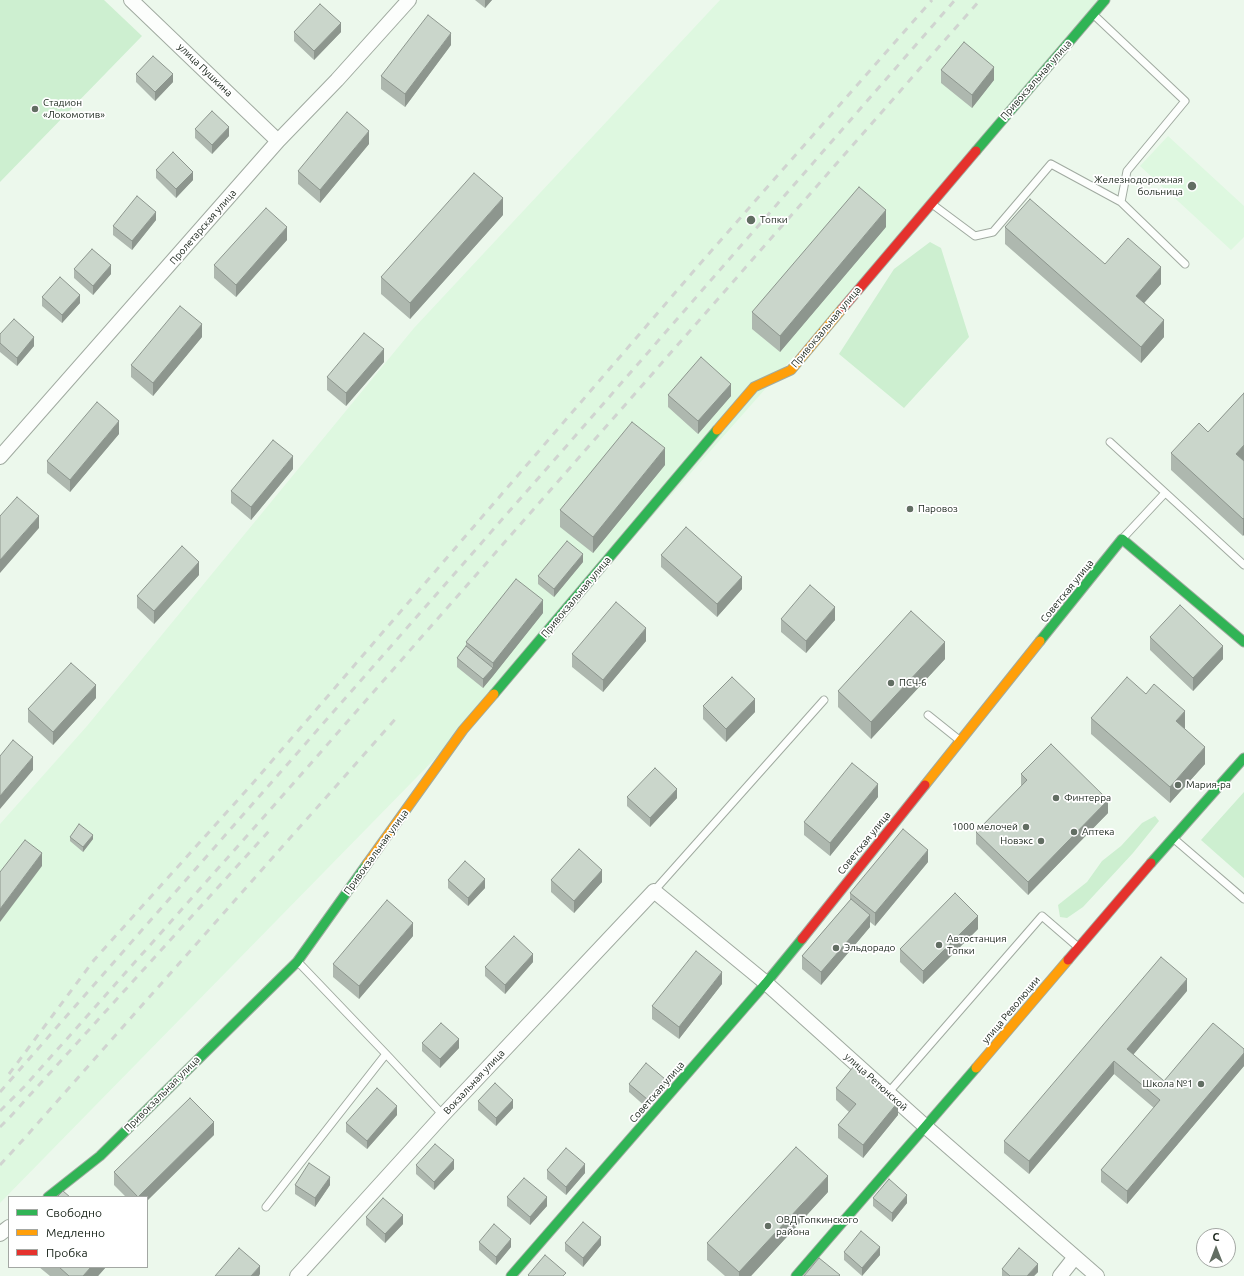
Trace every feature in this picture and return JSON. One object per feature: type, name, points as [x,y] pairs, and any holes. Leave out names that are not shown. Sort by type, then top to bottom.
[{"type":"street","name":"улица Пушкина","points":[[131,0],[278,141]]},
{"type":"street","name":"Пролетарская улица","points":[[0,458],[278,141],[337,80],[409,0]]},
{"type":"street","name":"Привокзальная улица","points":[[49,1196],[100,1156],[297,962],[468,724],[754,387],[791,370],[931,203],[1105,0]]},
{"type":"street","points":[[1122,539],[1244,642]]},
{"type":"street","name":"Советская улица","points":[[511,1276],[766,983],[1122,539]]},
{"type":"street","name":"улица Революции","points":[[796,1276],[926,1127],[1172,838],[1244,758]]},
{"type":"street","name":"улица Ретюнской","points":[[654,891],[766,983],[926,1127],[1097,1276]]},
{"type":"street","name":"Вокзальная улица","points":[[297,1276],[443,1115],[654,891]]},
{"type":"street","points":[[0,1234],[8,1228]]},
{"type":"street","points":[[1060,1276],[1075,1257]]},
{"type":"lane","points":[[1093,13],[1185,101],[1127,171],[1121,202]]},
{"type":"lane","points":[[931,203],[975,236],[993,232],[1051,164],[1121,202],[1185,264]]},
{"type":"lane","points":[[1110,442],[1244,565]]},
{"type":"lane","points":[[1122,539],[1165,493]]},
{"type":"lane","points":[[654,891],[824,700]]},
{"type":"lane","points":[[928,715],[960,741]]},
{"type":"lane","points":[[1172,838],[1244,899]]},
{"type":"lane","points":[[888,1093],[1042,916],[1078,948]]},
{"type":"lane","points":[[297,962],[443,1115]]},
{"type":"lane","points":[[266,1207],[386,1054]]},
{"type":"shaded area","name":"Стадион «Локомотив»","points":[[0,0],[104,0],[142,36],[0,182]]},
{"type":"shaded area","points":[[720,0],[1110,0],[463,730],[0,1203],[0,824],[87,726],[414,328]]},
{"type":"shaded area","name":"Железнодорожная больница","points":[[1168,136],[1244,206],[1244,237],[1231,250],[1140,166]]},
{"type":"shaded area","points":[[930,242],[941,248],[969,337],[904,408],[839,354],[894,269]]},
{"type":"shaded area","points":[[1244,792],[1244,878],[1201,840]]},
{"type":"shaded area","points":[[1155,816],[1159,821],[1133,853],[1083,907],[1067,918],[1060,917],[1058,905],[1087,882],[1102,861],[1121,846],[1142,823]]},
{"type":"building","points":[[320,4],[341,23],[314,51],[294,32]]},
{"type":"building","points":[[428,15],[451,33],[405,94],[381,76]]},
{"type":"building","points":[[964,42],[994,67],[972,95],[941,70]]},
{"type":"building","points":[[153,56],[173,74],[155,92],[136,74]]},
{"type":"building","points":[[212,111],[229,127],[212,145],[195,129]]},
{"type":"building","points":[[347,112],[369,131],[320,190],[298,171]]},
{"type":"building","points":[[173,152],[193,172],[176,189],[156,170]]},
{"type":"building","points":[[474,173],[503,198],[410,303],[381,277]]},
{"type":"building","points":[[859,187],[886,210],[780,336],[752,312]]},
{"type":"building","points":[[137,196],[156,212],[132,241],[113,226]]},
{"type":"building","points":[[1030,199],[1105,264],[1128,238],[1161,267],[1136,296],[1164,320],[1141,347],[1005,227]]},
{"type":"building","points":[[266,208],[287,227],[236,285],[214,265]]},
{"type":"building","points":[[92,249],[111,265],[93,286],[74,269]]},
{"type":"building","points":[[60,277],[80,295],[62,315],[42,297]]},
{"type":"building","points":[[180,306],[202,324],[153,383],[131,365]]},
{"type":"building","points":[[14,319],[34,337],[17,358],[0,343],[0,334]]},
{"type":"building","points":[[364,333],[384,349],[346,393],[327,377]]},
{"type":"building","points":[[701,357],[731,384],[698,421],[668,395]]},
{"type":"building","points":[[1244,393],[1244,445],[1236,454],[1244,461],[1243,519],[1171,453],[1199,423],[1208,432]]},
{"type":"building","points":[[97,402],[119,421],[70,480],[47,461]]},
{"type":"building","points":[[632,422],[665,448],[593,537],[560,510]]},
{"type":"building","points":[[273,440],[293,456],[251,507],[231,491]]},
{"type":"building","points":[[17,497],[39,516],[0,560],[0,516]]},
{"type":"building","points":[[686,527],[742,577],[717,604],[661,555]]},
{"type":"building","points":[[567,541],[583,554],[554,589],[538,576]]},
{"type":"building","points":[[182,546],[199,562],[154,611],[137,596]]},
{"type":"building","points":[[516,579],[543,600],[493,663],[466,642]]},
{"type":"building","points":[[810,585],[835,607],[806,641],[781,619]]},
{"type":"building","points":[[616,602],[646,628],[603,680],[572,654]]},
{"type":"building","points":[[1180,605],[1223,646],[1193,678],[1150,637]]},
{"type":"building","name":"ПСЧ-6","points":[[911,611],[945,642],[871,722],[838,691]]},
{"type":"building","points":[[466,646],[493,668],[483,679],[457,658]]},
{"type":"building","points":[[71,663],[96,685],[53,732],[28,709]]},
{"type":"building","points":[[732,677],[755,699],[726,729],[703,706]]},
{"type":"building","points":[[1127,677],[1146,694],[1154,684],[1185,711],[1176,721],[1205,747],[1170,787],[1091,718]]},
{"type":"building","points":[[13,740],[33,757],[0,796],[0,756]]},
{"type":"building","points":[[1051,744],[1108,800],[1028,882],[976,832],[1027,780],[1021,774]]},
{"type":"building","points":[[852,763],[878,784],[830,843],[804,822]]},
{"type":"building","points":[[655,768],[677,789],[650,818],[627,797]]},
{"type":"building","points":[[79,824],[93,835],[83,847],[70,837]]},
{"type":"building","points":[[903,829],[928,850],[875,913],[850,893]]},
{"type":"building","points":[[25,840],[42,853],[0,909],[0,872]]},
{"type":"building","points":[[579,849],[602,870],[574,901],[551,880]]},
{"type":"building","points":[[465,861],[485,879],[468,898],[448,880]]},
{"type":"building","name":"Автостанция Топки","points":[[955,893],[978,916],[923,971],[900,949]]},
{"type":"building","points":[[851,899],[870,915],[821,972],[802,956]]},
{"type":"building","points":[[387,900],[413,923],[359,986],[333,964]]},
{"type":"building","points":[[514,936],[533,954],[505,985],[485,967]]},
{"type":"building","points":[[696,951],[722,972],[679,1027],[652,1006]]},
{"type":"building","name":"Школа №1","points":[[1161,957],[1187,979],[1127,1049],[1164,1081],[1213,1023],[1244,1049],[1244,1053],[1127,1191],[1101,1170],[1160,1100],[1114,1061],[1029,1161],[1004,1141]]},
{"type":"building","points":[[441,1023],[459,1039],[440,1059],[422,1043]]},
{"type":"building","points":[[646,1063],[665,1079],[647,1099],[629,1084]]},
{"type":"building","points":[[854,1066],[898,1102],[863,1145],[838,1125],[856,1104],[836,1088]]},
{"type":"building","points":[[495,1083],[513,1100],[496,1118],[478,1101]]},
{"type":"building","points":[[377,1088],[397,1106],[367,1141],[346,1123]]},
{"type":"building","points":[[190,1098],[214,1122],[139,1196],[137,1196],[114,1172]]},
{"type":"building","points":[[435,1144],[454,1160],[434,1182],[416,1165]]},
{"type":"building","name":"ОВД Топкинского района","points":[[796,1147],[828,1176],[739,1272],[707,1243]]},
{"type":"building","points":[[566,1148],[585,1164],[566,1187],[547,1170]]},
{"type":"building","points":[[309,1163],[330,1177],[315,1198],[295,1185]]},
{"type":"building","points":[[524,1178],[547,1197],[530,1217],[507,1197]]},
{"type":"building","points":[[889,1179],[907,1195],[892,1213],[873,1198]]},
{"type":"building","points":[[63,1191],[69,1196],[58,1196]]},
{"type":"building","points":[[383,1198],[403,1215],[385,1234],[366,1217]]},
{"type":"building","points":[[583,1222],[601,1237],[583,1258],[565,1243]]},
{"type":"building","points":[[494,1224],[511,1239],[496,1257],[479,1242]]},
{"type":"building","points":[[861,1231],[880,1247],[862,1268],[844,1252]]},
{"type":"building","points":[[239,1248],[260,1266],[251,1276],[215,1276]]},
{"type":"building","points":[[1019,1248],[1038,1264],[1027,1276],[1010,1276],[1002,1269]]},
{"type":"building","points":[[545,1255],[566,1273],[563,1276],[528,1275]]},
{"type":"building","points":[[819,1258],[840,1275],[804,1276]]},
{"type":"building","points":[[60,1268],[90,1268],[83,1276],[69,1276]]},
{"type":"railway","points":[[9,1074],[94,960],[253,783],[705,258],[932,0]]},
{"type":"railway","points":[[0,1092],[955,0]]},
{"type":"railway","points":[[0,1111],[25,1086],[277,802],[980,0]]},
{"type":"railway","points":[[0,1165],[398,716]]},
{"type":"railway","points":[[0,1127],[269,831]]},
{"type":"traffic: fast","points":[[976,151],[1105,0]]},
{"type":"traffic: fast","points":[[494,694],[717,430]]},
{"type":"traffic: fast","points":[[1040,641],[1122,539],[1244,642]]},
{"type":"traffic: fast","points":[[1151,863],[1244,758]]},
{"type":"traffic: fast","points":[[49,1196],[100,1156],[297,962],[367,864]]},
{"type":"traffic: fast","points":[[511,1276],[766,983],[802,939]]},
{"type":"traffic: fast","points":[[796,1276],[976,1068]]},
{"type":"traffic: slow","points":[[717,430],[754,387],[791,370],[842,309]]},
{"type":"traffic: slow","points":[[925,785],[1040,641]]},
{"type":"traffic: slow","points":[[367,864],[463,730],[494,694]]},
{"type":"traffic: slow","points":[[976,1068],[1068,960]]},
{"type":"traffic: jam","points":[[842,309],[976,151]]},
{"type":"traffic: jam","points":[[802,939],[925,785]]},
{"type":"traffic: jam","points":[[1068,960],[1151,863]]},
{"type":"place","name":"Стадион «Локомотив»","points":[[35,109]]},
{"type":"place","name":"Железнодорожная больница","points":[[1192,186]]},
{"type":"place","name":"Топки","points":[[751,220]]},
{"type":"place","name":"Паровоз","points":[[910,509]]},
{"type":"place","name":"ПСЧ-6","points":[[891,683]]},
{"type":"place","name":"Мария-ра","points":[[1178,785]]},
{"type":"place","name":"Финтерра","points":[[1056,798]]},
{"type":"place","name":"1000 мелочей","points":[[1026,827]]},
{"type":"place","name":"Аптека","points":[[1074,832]]},
{"type":"place","name":"Новэкс","points":[[1041,841]]},
{"type":"place","name":"Автостанция Топки","points":[[939,945]]},
{"type":"place","name":"Эльдорадо","points":[[836,948]]},
{"type":"place","name":"Школа №1","points":[[1201,1084]]},
{"type":"place","name":"ОВД Топкинского района","points":[[768,1226]]}]
